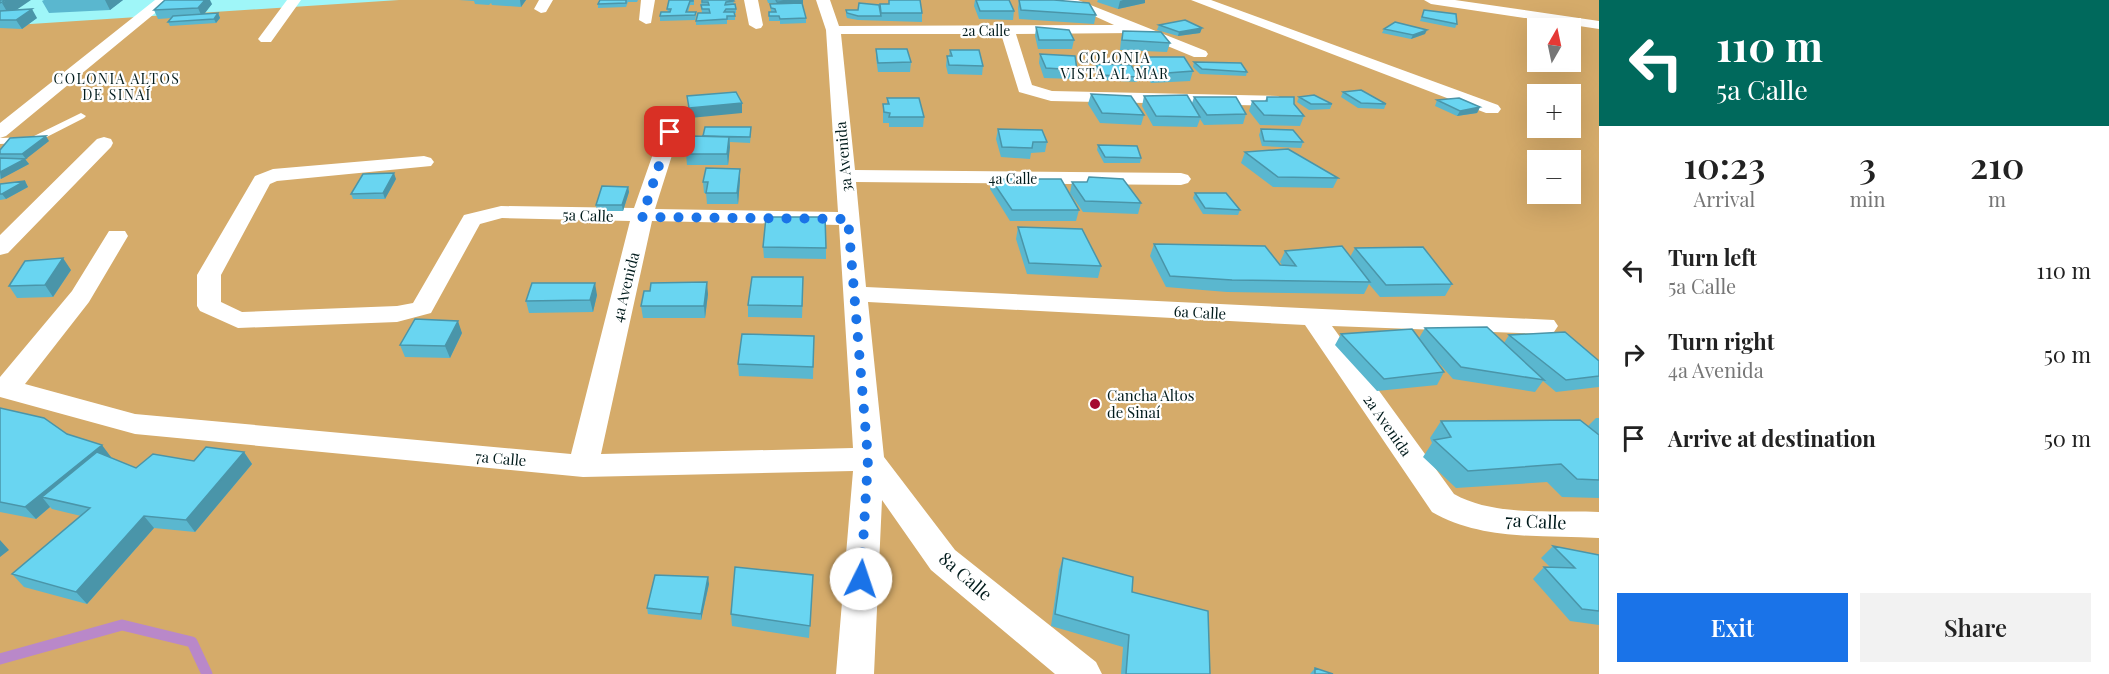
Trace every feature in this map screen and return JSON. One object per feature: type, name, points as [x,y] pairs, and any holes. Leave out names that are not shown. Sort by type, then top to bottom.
[{"type":"street","points":[[0,132],[164,0]]},
{"type":"street","points":[[266,39],[294,0]]},
{"type":"street","points":[[646,20],[648,0]]},
{"type":"street","points":[[750,0],[756,25]]},
{"type":"street","name":"3a Avenida","points":[[823,0],[833,30],[868,459],[855,674]]},
{"type":"street","points":[[1066,0],[1200,54]]},
{"type":"street","points":[[1198,0],[1492,109]]},
{"type":"street","points":[[1431,0],[1506,13],[1599,25]]},
{"type":"street","name":"2a Calle","points":[[833,30],[1139,29]]},
{"type":"street","points":[[1007,30],[1025,88],[1051,96],[1278,101]]},
{"type":"street","name":"4a Avenida","points":[[582,466],[642,217],[676,111]]},
{"type":"street","points":[[0,248],[104,143]]},
{"type":"street","name":"5a Calle","points":[[424,162],[267,177],[224,244],[209,275],[208,306],[238,320],[397,314],[422,308],[472,220],[501,212],[642,217],[848,219]]},
{"type":"street","name":"4a Calle","points":[[846,176],[1181,179]]},
{"type":"street","points":[[3,387],[75,304],[102,266],[117,236]]},
{"type":"street","name":"6a Calle","points":[[855,294],[1313,318],[1545,326]]},
{"type":"street","name":"2a Avenida","points":[[1313,318],[1443,503],[1453,512],[1473,518]]},
{"type":"street","name":"7a Calle","points":[[3,387],[135,424],[582,466],[868,459]]},
{"type":"street","name":"8a Calle","points":[[868,459],[943,560],[1083,674]]},
{"type":"street","name":"7a Calle","points":[[1473,518],[1599,525]]},
{"type":"lane","points":[[0,141],[34,140],[81,116]]},
{"type":"shaded area","points":[[399,0],[1599,0],[1599,674],[0,674],[0,26]]},
{"type":"building","points":[[165,0],[205,0],[198,8],[154,10]]},
{"type":"building","points":[[600,0],[626,0],[626,3],[598,4]]},
{"type":"building","points":[[669,0],[693,0],[690,1],[686,12],[696,12],[695,15],[660,16],[661,12],[670,12],[671,9],[667,9]]},
{"type":"building","points":[[702,0],[733,0],[726,2],[725,5],[735,4],[736,9],[726,9],[724,12],[734,12],[735,16],[727,16],[727,19],[696,21],[698,13],[710,13],[709,9],[702,9],[701,5],[709,5],[708,2],[702,2]]},
{"type":"building","points":[[776,0],[803,0],[777,2]]},
{"type":"building","points":[[889,0],[920,0],[922,13],[881,13],[880,4],[889,4]]},
{"type":"building","points":[[976,0],[1009,0],[1014,11],[980,11]]},
{"type":"building","points":[[1019,0],[1089,3],[1096,15],[1021,10]]},
{"type":"building","points":[[802,3],[806,18],[780,19],[779,16],[769,16],[769,12],[776,12],[770,4]]},
{"type":"building","points":[[859,3],[879,5],[881,16],[858,16],[847,13],[846,10],[858,10]]},
{"type":"building","points":[[32,9],[16,20],[0,20],[0,11]]},
{"type":"building","points":[[1424,10],[1456,14],[1457,24],[1422,17]]},
{"type":"building","points":[[218,13],[214,19],[168,22],[173,16]]},
{"type":"building","points":[[1185,20],[1202,28],[1179,32],[1159,25]]},
{"type":"building","points":[[1395,22],[1427,30],[1413,35],[1384,29]]},
{"type":"building","points":[[1036,27],[1069,30],[1074,40],[1039,40]]},
{"type":"building","points":[[1123,31],[1161,32],[1170,43],[1122,40]]},
{"type":"building","points":[[876,49],[907,49],[911,62],[878,63]]},
{"type":"building","points":[[950,50],[979,50],[983,66],[949,65],[947,56],[952,56]]},
{"type":"building","points":[[1040,54],[1075,56],[1077,70],[1046,68]]},
{"type":"building","points":[[1143,57],[1184,57],[1193,71],[1154,74]]},
{"type":"building","points":[[1194,62],[1241,63],[1247,72],[1202,69]]},
{"type":"building","points":[[1096,64],[1131,65],[1138,77],[1101,75]]},
{"type":"building","points":[[1361,90],[1386,104],[1361,103],[1343,92]]},
{"type":"building","points":[[736,92],[742,103],[689,108],[687,96]]},
{"type":"building","points":[[1091,94],[1131,96],[1144,115],[1102,113]]},
{"type":"building","points":[[1187,95],[1200,117],[1156,116],[1144,96]]},
{"type":"building","points":[[1314,95],[1332,104],[1311,104],[1299,97]]},
{"type":"building","points":[[1194,97],[1236,97],[1246,114],[1207,115]]},
{"type":"building","points":[[1267,97],[1294,97],[1294,104],[1304,116],[1264,115],[1252,101],[1267,101]]},
{"type":"building","points":[[887,98],[919,98],[924,117],[889,117],[890,113],[884,112],[883,104],[889,104]]},
{"type":"building","points":[[1459,98],[1480,107],[1460,111],[1437,100]]},
{"type":"building","points":[[705,127],[751,127],[750,137],[703,136]]},
{"type":"building","points":[[998,129],[1042,130],[1047,142],[1033,142],[1032,148],[1002,147]]},
{"type":"building","points":[[1261,129],[1293,130],[1303,142],[1264,141]]},
{"type":"building","points":[[46,136],[22,154],[0,154],[0,150],[10,138]]},
{"type":"building","points":[[691,136],[729,137],[727,154],[686,154]]},
{"type":"building","points":[[1098,145],[1137,146],[1141,158],[1105,157]]},
{"type":"building","points":[[1288,149],[1338,178],[1278,177],[1245,152]]},
{"type":"building","points":[[0,158],[25,159],[0,172]]},
{"type":"building","points":[[706,168],[740,169],[737,193],[706,193],[708,182],[703,182]]},
{"type":"building","points":[[394,173],[383,193],[351,194],[363,174]]},
{"type":"building","points":[[1089,177],[1123,179],[1141,203],[1085,201],[1072,182],[1087,182]]},
{"type":"building","points":[[991,179],[1061,179],[1079,210],[1012,210]]},
{"type":"building","points":[[25,181],[2,194],[0,194],[0,184]]},
{"type":"building","points":[[602,186],[628,187],[622,205],[596,205]]},
{"type":"building","points":[[1195,193],[1226,193],[1240,210],[1205,208]]},
{"type":"building","points":[[766,217],[825,217],[826,248],[763,247]]},
{"type":"building","points":[[1018,227],[1082,229],[1101,266],[1029,263]]},
{"type":"building","points":[[1154,244],[1265,246],[1280,265],[1296,266],[1285,251],[1342,246],[1370,282],[1232,280],[1170,276]]},
{"type":"building","points":[[1423,247],[1452,284],[1386,285],[1355,248]]},
{"type":"building","points":[[63,258],[45,285],[9,286],[25,261]]},
{"type":"building","points":[[752,277],[803,277],[802,306],[748,305]]},
{"type":"building","points":[[707,282],[704,306],[641,306],[644,291],[650,291],[651,283]]},
{"type":"building","points":[[532,283],[595,283],[590,300],[526,301]]},
{"type":"building","points":[[415,319],[458,321],[445,346],[400,345]]},
{"type":"building","points":[[1487,327],[1544,380],[1461,367],[1425,328]]},
{"type":"building","points":[[1412,329],[1444,372],[1384,379],[1341,334]]},
{"type":"building","points":[[1565,332],[1599,361],[1599,376],[1566,380],[1509,335]]},
{"type":"building","points":[[742,334],[814,336],[813,367],[738,364]]},
{"type":"building","points":[[0,408],[44,418],[67,434],[102,445],[25,507],[0,502]]},
{"type":"building","points":[[1580,420],[1599,435],[1599,480],[1577,479],[1561,464],[1468,471],[1434,440],[1451,437],[1441,421]]},
{"type":"building","points":[[206,447],[244,452],[186,520],[144,516],[76,592],[12,574],[90,508],[42,497],[97,452],[136,468],[153,454],[194,461]]},
{"type":"building","points":[[1553,546],[1599,555],[1599,611],[1582,609],[1544,567],[1575,568]]},
{"type":"building","points":[[1063,558],[1133,577],[1132,592],[1208,611],[1210,674],[1126,674],[1129,635],[1055,614]]},
{"type":"building","points":[[735,567],[813,575],[810,626],[731,614]]},
{"type":"building","points":[[655,575],[708,577],[701,614],[647,608]]},
{"type":"building","points":[[1315,668],[1333,674],[1315,674]]},
{"type":"waterway","points":[[0,659],[122,625],[192,642],[207,674]]},
{"type":"place","name":"Cancha Altos de Sinaí","points":[[1095,404]]},
{"type":"district","name":"COLONIA VISTA AL MAR","points":[[1115,66]]},
{"type":"district","name":"COLONIA ALTOS DE SINAÍ","points":[[117,86]]},
{"type":"route","points":[[670,132],[642,217],[848,219],[868,459],[861,579]]}]
